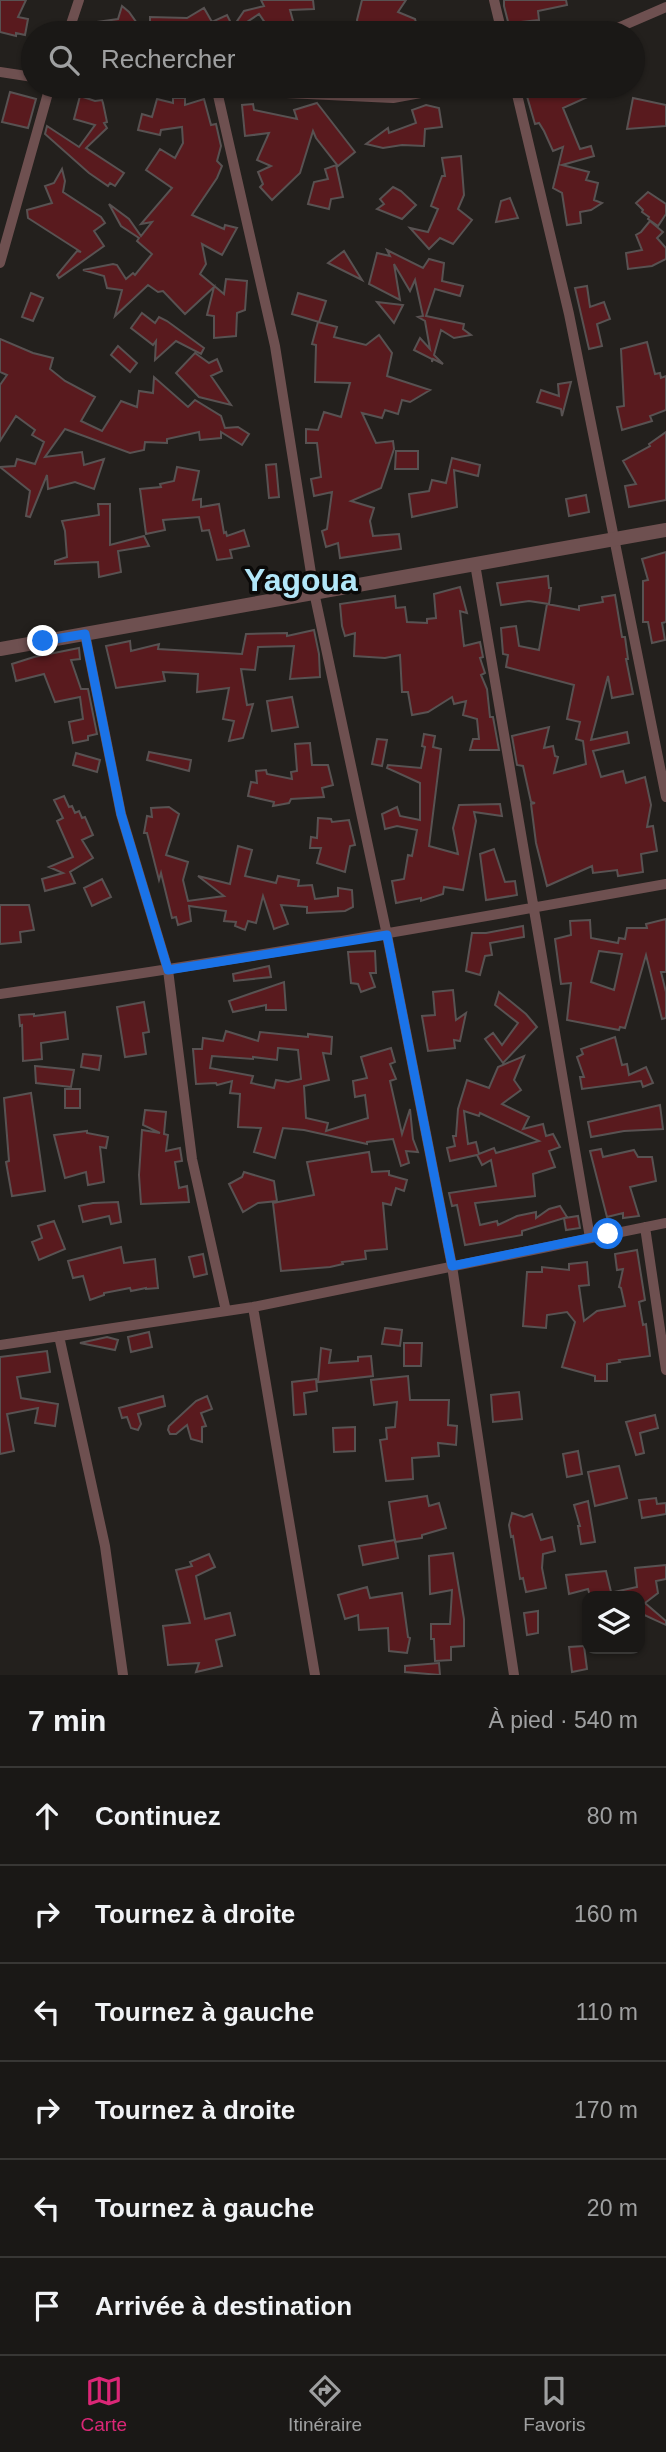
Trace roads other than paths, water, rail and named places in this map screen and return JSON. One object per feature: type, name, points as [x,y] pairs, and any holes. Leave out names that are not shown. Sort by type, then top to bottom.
[{"type":"street","points":[[72,21],[79,0]]},
{"type":"street","points":[[494,0],[499,21]]},
{"type":"street","points":[[634,21],[666,7]]},
{"type":"street","points":[[0,72],[21,75]]},
{"type":"street","points":[[0,263],[47,98]]},
{"type":"street","points":[[220,98],[275,346],[314,592],[387,935],[452,1266],[514,1675]]},
{"type":"street","points":[[518,98],[569,314],[666,797]]},
{"type":"street","points":[[0,649],[666,530]]},
{"type":"street","points":[[475,564],[590,1238]]},
{"type":"street","points":[[85,634],[121,814],[168,970],[192,1159],[226,1311]]},
{"type":"street","points":[[0,994],[387,935],[666,884]]},
{"type":"street","points":[[0,1345],[253,1307],[666,1223]]},
{"type":"street","points":[[645,1227],[666,1370]]},
{"type":"street","points":[[253,1307],[315,1675]]},
{"type":"street","points":[[59,1336],[105,1546],[123,1675]]},
{"type":"district","name":"Yagoua","points":[[301,580]]}]
